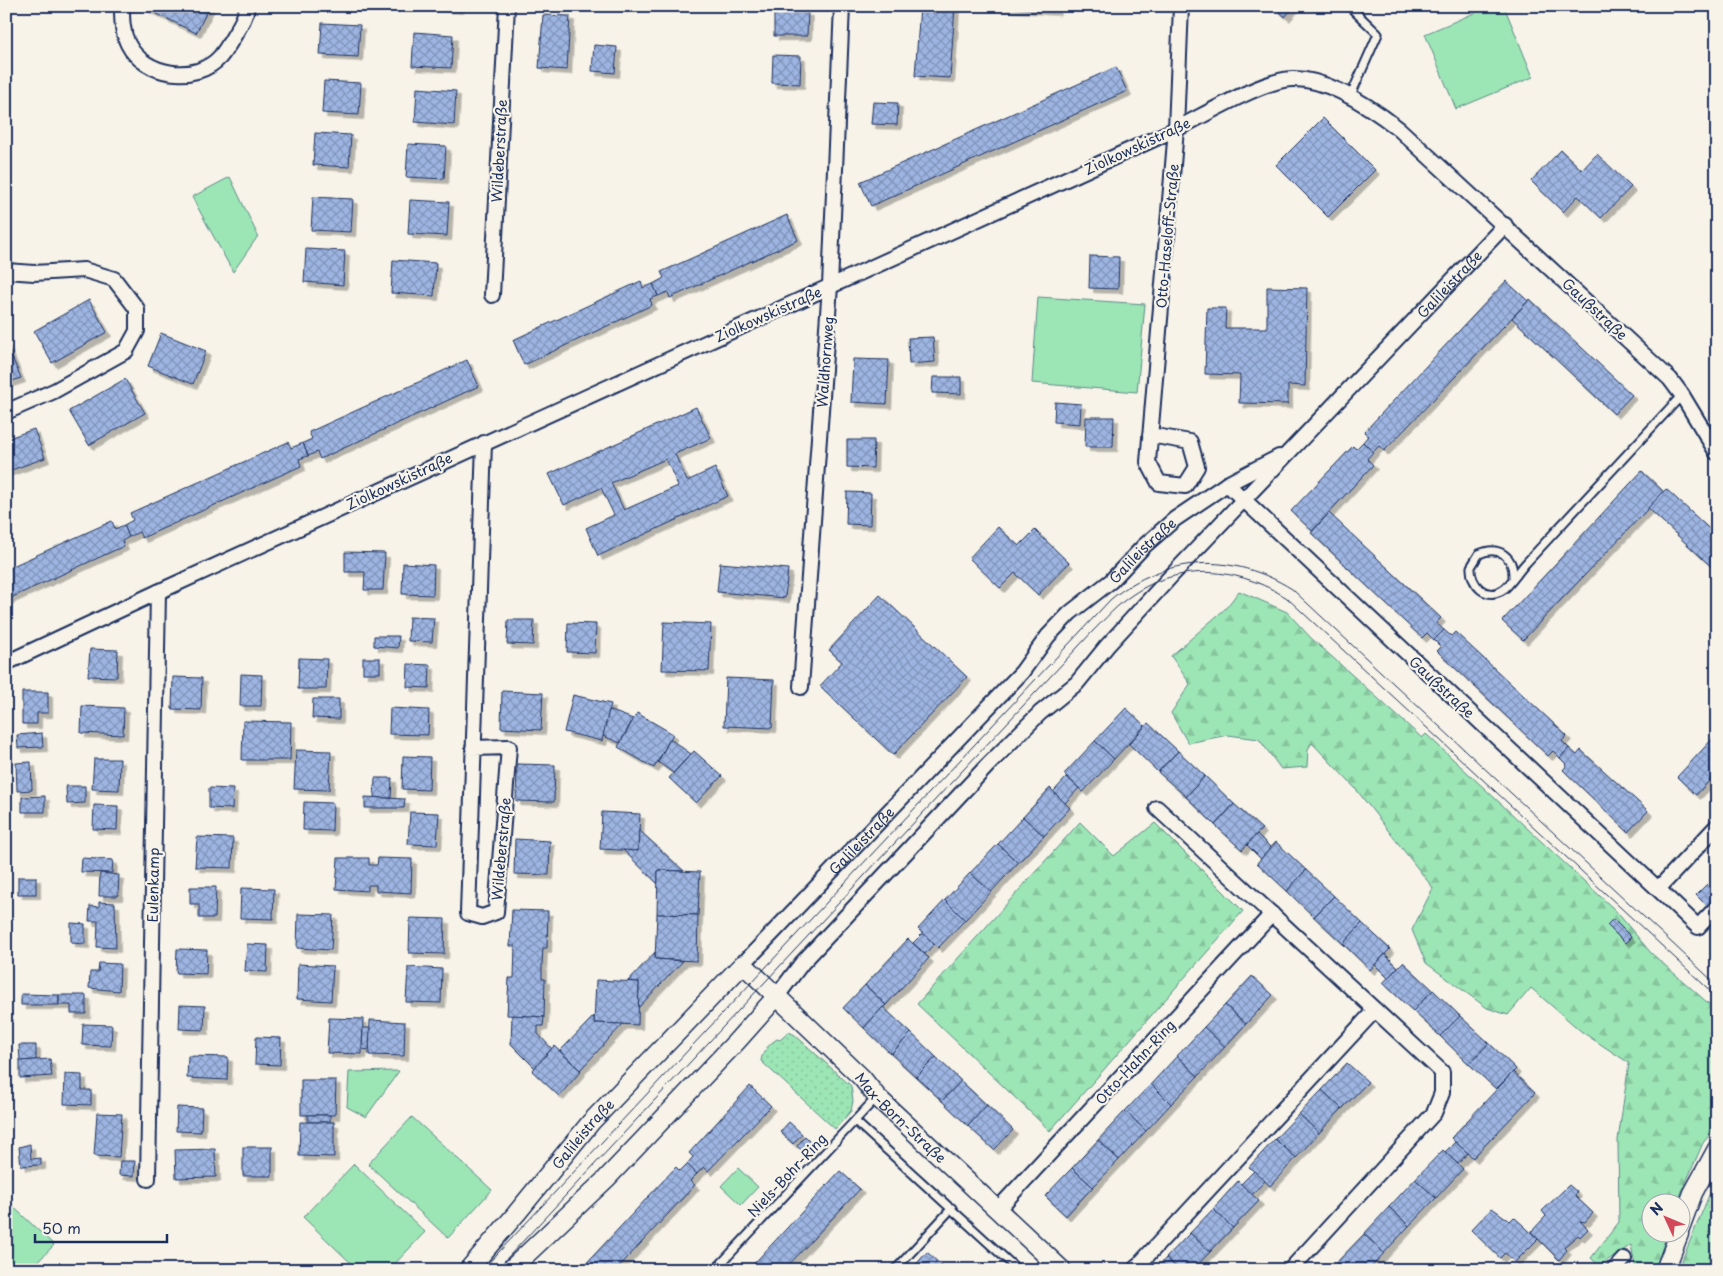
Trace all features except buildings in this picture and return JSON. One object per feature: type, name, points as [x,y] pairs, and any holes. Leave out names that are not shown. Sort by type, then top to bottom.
[{"type":"street","points":[[122,6],[122,25],[129,45],[141,60],[157,69],[174,73],[195,72],[220,57],[246,14],[247,6]]},
{"type":"street","name":"Wildeberstraße","points":[[492,295],[507,6]]},
{"type":"street","name":"Waldhornweg","points":[[801,687],[830,286],[842,6]]},
{"type":"street","name":"Otto-Haseloff-Straße","points":[[1150,435],[1176,129],[1181,6]]},
{"type":"street","name":"Ziolkowskistraße","points":[[6,664],[158,592],[1276,82],[1294,79],[1318,83],[1350,96],[1399,129],[1505,225]]},
{"type":"street","name":"Gaußstraße","points":[[1505,225],[1670,379],[1682,395],[1717,453]]},
{"type":"street","name":"Galileistraße","points":[[510,1270],[617,1168],[737,1041],[802,963],[988,765],[1040,712],[1077,683],[1112,640],[1505,225]]},
{"type":"street","points":[[6,271],[34,273],[84,270],[114,279],[137,309],[137,331],[126,351],[54,391],[6,412]]},
{"type":"street","name":"Wildeberstraße","points":[[473,748],[509,747],[496,912],[482,917],[468,912],[473,748],[484,443]]},
{"type":"street","name":"Galileistraße","points":[[468,1270],[591,1122],[1022,672],[1048,636],[1070,613],[1111,581],[1144,546],[1175,519],[1227,484],[1289,452]]},
{"type":"street","name":"Gaußstraße","points":[[1227,484],[1698,927],[1717,907]]},
{"type":"street","name":"Eulenkamp","points":[[148,1179],[158,592]]},
{"type":"street","points":[[1157,808],[1442,1072],[1442,1093],[1434,1113],[1290,1270]]},
{"type":"street","points":[[1658,889],[1717,826]]},
{"type":"street","name":"Otto-Hahn-Ring","points":[[998,1210],[1272,914]]},
{"type":"street","name":"Max-Born-Straße","points":[[743,964],[862,1078],[877,1097],[998,1210],[1043,1263],[1062,1270]]},
{"type":"street","points":[[1134,1270],[1375,1010]]},
{"type":"street","points":[[1690,1202],[1717,1149]]},
{"type":"street","points":[[1665,1270],[1674,1244]]},
{"type":"street","points":[[1614,1270],[1624,1260]]},
{"type":"lane","points":[[1349,6],[1378,34],[1350,96]]},
{"type":"lane","points":[[1513,577],[1511,562],[1500,552],[1493,550],[1479,554],[1470,566],[1472,581],[1483,592],[1498,592],[1505,589],[1513,577],[1682,395]]},
{"type":"lane","name":"Niels-Bohr-Ring","points":[[715,1270],[877,1097]]},
{"type":"lane","points":[[855,1121],[1018,1270]]},
{"type":"lane","points":[[895,1270],[952,1208]]},
{"type":"green space","points":[[1491,6],[1504,6],[1533,77],[1456,109],[1425,34]]},
{"type":"green space","points":[[230,177],[258,236],[233,272],[192,197]]},
{"type":"green space","points":[[1038,297],[1145,304],[1137,392],[1032,383]]},
{"type":"green space","points":[[1239,591],[1287,612],[1311,638],[1422,738],[1426,734],[1615,910],[1651,953],[1717,1011],[1717,1126],[1703,1143],[1681,1194],[1640,1194],[1640,1244],[1664,1244],[1655,1270],[1636,1270],[1631,1245],[1599,1266],[1591,1258],[1619,1222],[1618,1140],[1629,1063],[1582,1032],[1531,988],[1508,1015],[1487,1008],[1426,963],[1412,930],[1433,888],[1355,788],[1312,743],[1308,749],[1307,767],[1281,769],[1259,739],[1228,735],[1188,743],[1171,713],[1190,684],[1171,656],[1226,608]]},
{"type":"green space","points":[[1080,822],[1114,856],[1155,823],[1243,911],[1050,1131],[917,1004]]},
{"type":"green space","points":[[789,1032],[795,1035],[851,1086],[853,1101],[851,1111],[835,1129],[761,1061],[764,1051],[777,1039],[780,1040]]},
{"type":"green space","points":[[399,1071],[366,1117],[347,1107],[349,1072]]},
{"type":"green space","points":[[412,1117],[492,1190],[448,1238],[368,1164]]},
{"type":"green space","points":[[354,1164],[425,1232],[389,1270],[358,1270],[303,1217]]},
{"type":"green space","points":[[738,1168],[758,1187],[741,1205],[721,1186]]},
{"type":"green space","points":[[1717,1176],[1717,1270],[1678,1270]]},
{"type":"green space","points":[[6,1200],[54,1245],[30,1270],[6,1270]]},
{"type":"tram line","points":[[482,1270],[1111,599],[1132,584],[1176,567],[1223,564],[1269,577],[1292,589],[1717,985]]},
{"type":"tram line","points":[[496,1270],[1092,632],[1132,595],[1150,584],[1170,577],[1189,573],[1230,575],[1269,588],[1287,598],[1717,997]]}]
